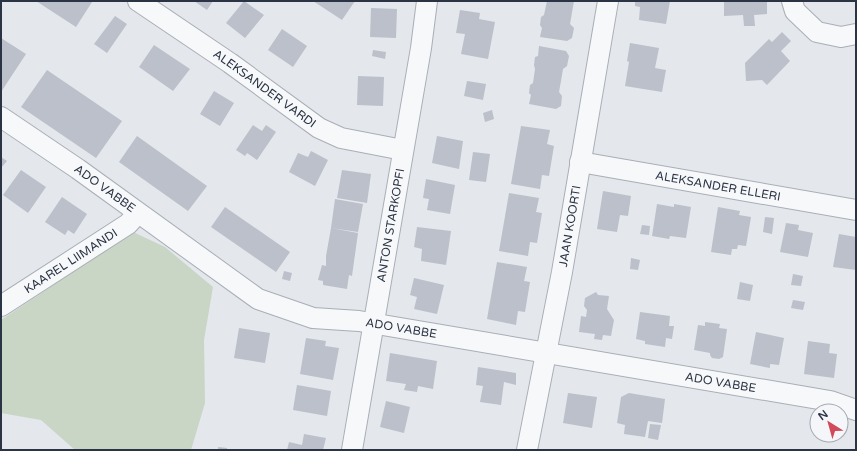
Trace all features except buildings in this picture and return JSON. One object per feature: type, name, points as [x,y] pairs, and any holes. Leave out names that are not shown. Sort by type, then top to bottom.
[{"type":"street","name":"ALEKSANDER VARDI","points":[[138,1],[230,63],[320,128],[341,138],[403,150]]},
{"type":"street","name":"ANTON STARKOPFI","points":[[352,450],[421,48],[427,1]]},
{"type":"street","name":"JAAN KOORTI","points":[[527,450],[562,272],[608,1]]},
{"type":"street","points":[[792,1],[795,11],[817,32],[841,37],[856,34]]},
{"type":"street","name":"ADO VABBE","points":[[1,117],[78,169],[258,299],[313,318],[359,321],[830,401],[856,410]]},
{"type":"street","name":"ALEKSANDER ELLERI","points":[[580,162],[856,210]]},
{"type":"street","name":"KAAREL LIIMANDI","points":[[1,306],[128,224],[138,213]]},
{"type":"green space","points":[[133,232],[165,247],[213,287],[204,340],[205,403],[191,450],[75,450],[41,420],[1,413],[1,320]]}]
